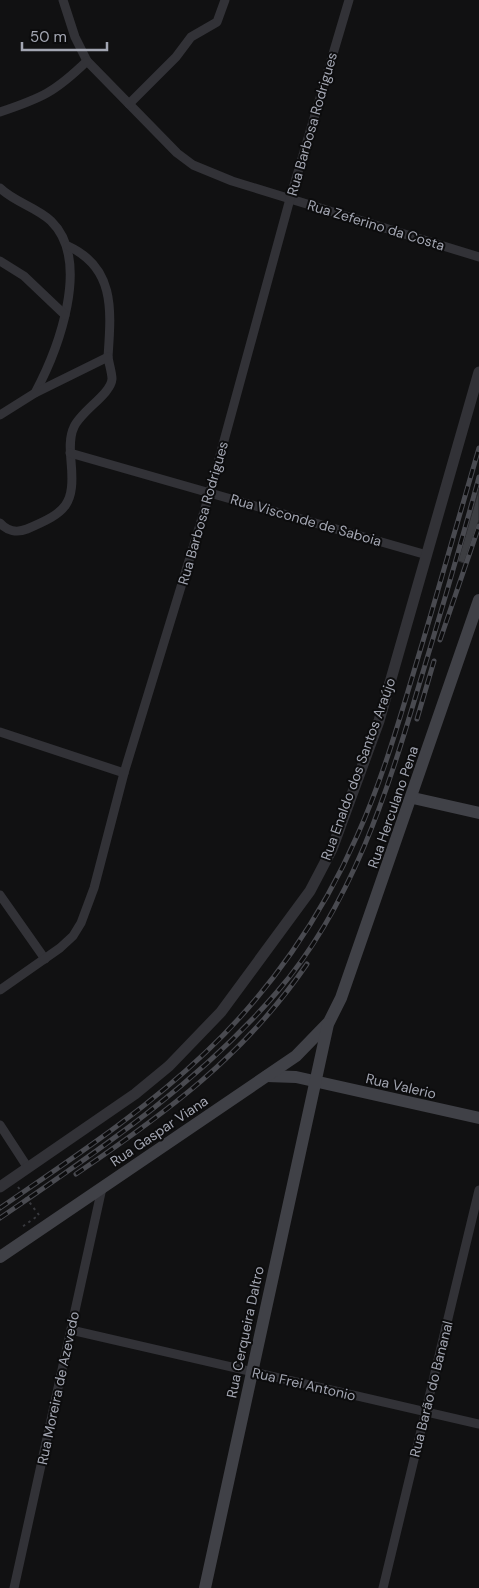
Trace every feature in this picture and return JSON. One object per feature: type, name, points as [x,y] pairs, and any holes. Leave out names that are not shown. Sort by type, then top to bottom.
[{"type":"main road","name":"Rua Herculano Pena","points":[[329,1022],[341,998],[412,798],[479,600]]},
{"type":"main road","points":[[412,798],[479,813]]},
{"type":"main road","name":"Rua Gaspar Viana","points":[[0,1257],[296,1056],[329,1022]]},
{"type":"main road","name":"Rua Cerqueira Daltro","points":[[205,1588],[251,1371],[329,1022]]},
{"type":"main road","points":[[266,1076],[285,1075],[316,1082]]},
{"type":"main road","name":"Rua Valerio","points":[[316,1082],[479,1118]]},
{"type":"street","name":"Rua Zeferino da Costa","points":[[63,0],[75,37],[87,61],[177,154],[193,165],[232,181],[479,257]]},
{"type":"street","points":[[129,104],[179,54],[192,37],[217,22],[225,0]]},
{"type":"street","name":"Rua Barbosa Rodrigues","points":[[0,990],[45,959],[73,936],[81,923],[94,888],[124,773],[210,492],[290,199],[348,0]]},
{"type":"street","points":[[0,112],[55,90],[87,61]]},
{"type":"street","points":[[0,188],[51,221],[68,246],[70,256],[65,315],[59,341],[50,366],[35,393]]},
{"type":"street","points":[[0,523],[9,530],[22,531],[43,522],[63,509],[69,502],[71,494],[70,452],[74,427],[82,413],[110,386],[112,380],[108,357],[112,308],[105,283],[82,254],[68,246]]},
{"type":"street","points":[[0,261],[29,280],[65,315]]},
{"type":"street","points":[[0,415],[35,393],[108,357]]},
{"type":"street","name":"Rua Enaldo dos Santos Araújo","points":[[0,1187],[135,1094],[169,1066],[221,1012],[310,892],[332,849],[379,720],[479,372]]},
{"type":"street","name":"Rua Visconde de Saboia","points":[[70,452],[426,555]]},
{"type":"street","points":[[0,732],[124,773]]},
{"type":"street","points":[[0,895],[45,959]]},
{"type":"street","points":[[0,1125],[28,1168]]},
{"type":"street","name":"Rua Moreira de Azevedo","points":[[14,1588],[102,1188]]},
{"type":"street","name":"Rua Barão do Bananal","points":[[383,1588],[479,1190]]},
{"type":"street","name":"Rua Frei Antonio","points":[[70,1330],[479,1424]]},
{"type":"path","points":[[17,1186],[39,1215]]},
{"type":"building","points":[[479,489],[479,520],[464,563],[458,561]]},
{"type":"railway","points":[[0,1208],[132,1115],[181,1075],[251,1005],[292,952],[310,924],[343,866],[367,813],[385,764],[479,448]]},
{"type":"railway","points":[[0,1218],[146,1114],[214,1057],[277,992],[303,958],[326,923],[346,885],[380,807],[407,726],[479,477]]},
{"type":"railway","points":[[440,640],[479,526]]},
{"type":"railway","points":[[417,719],[434,661]]},
{"type":"railway","points":[[76,1174],[141,1128],[202,1081],[257,1027],[283,997],[307,964]]}]
